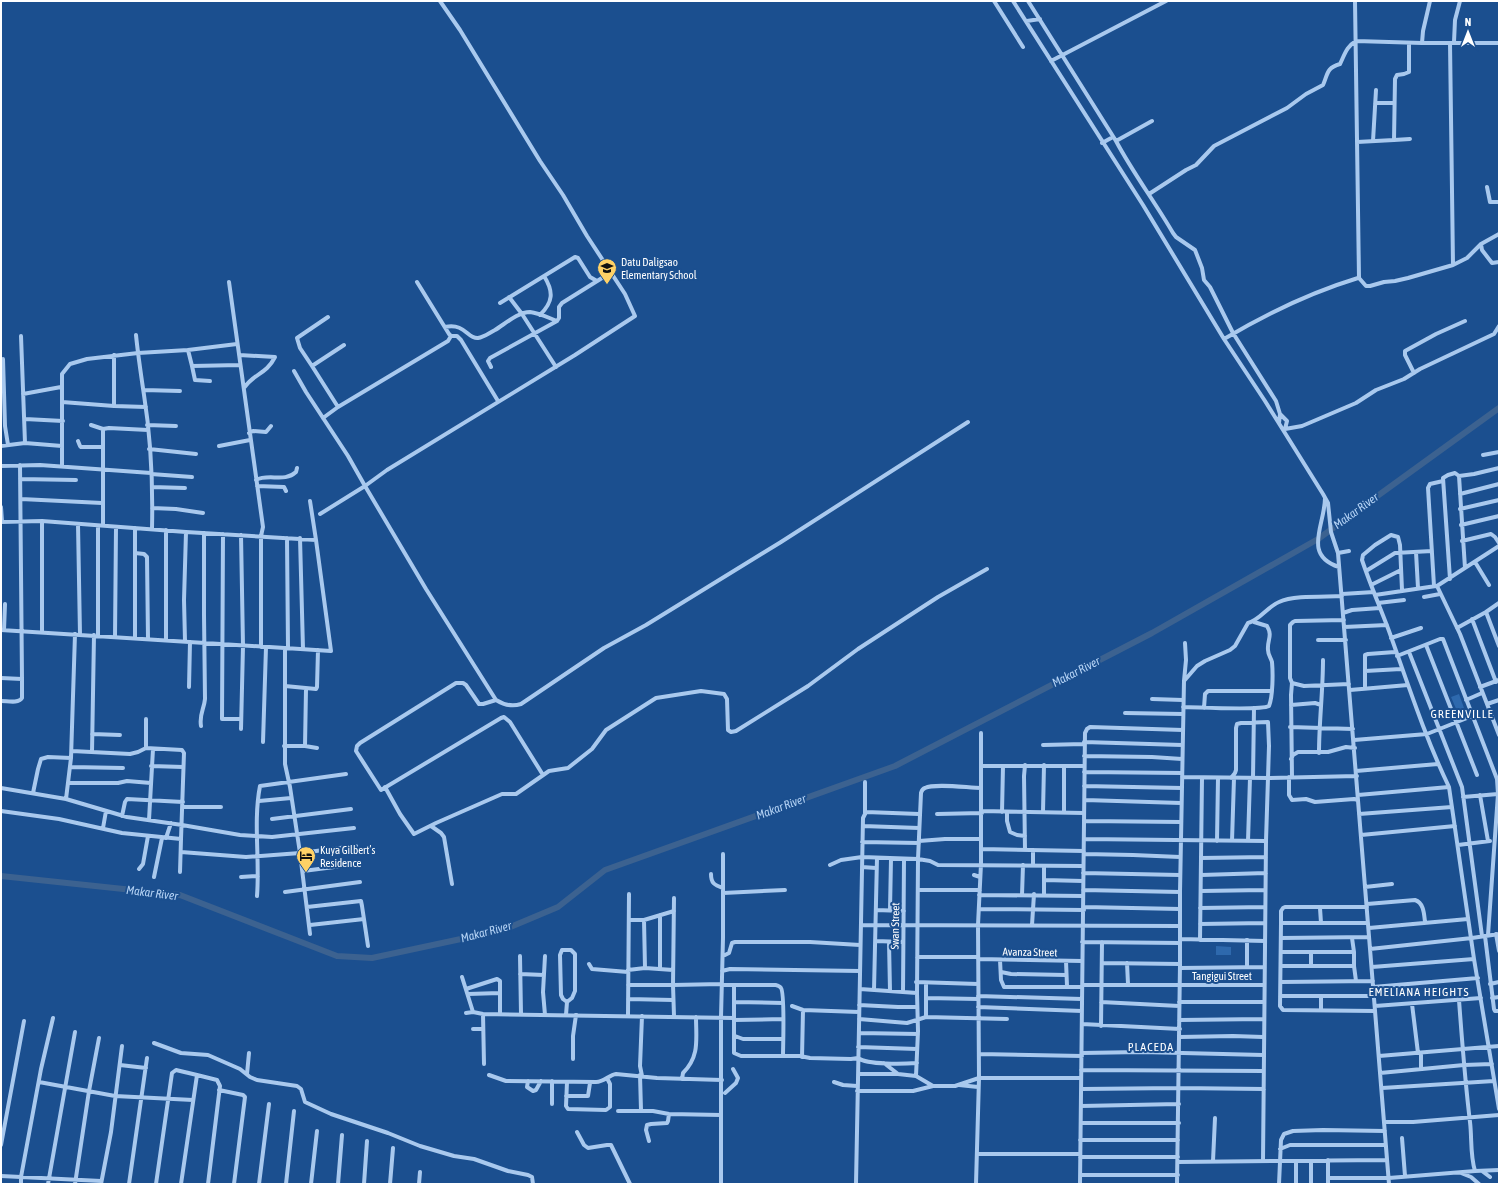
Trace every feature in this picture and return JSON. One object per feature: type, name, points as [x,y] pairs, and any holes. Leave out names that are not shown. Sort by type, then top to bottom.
[{"type":"street","points":[[320,514],[635,316],[628,299],[570,210],[564,196],[540,162],[440,1]]},
{"type":"street","points":[[994,1],[1023,47]]},
{"type":"street","points":[[1013,1],[1027,21],[1102,143],[1143,205],[1224,339],[1284,430],[1328,503],[1330,532],[1338,553],[1342,595],[1389,1184]]},
{"type":"street","points":[[1028,1],[1115,139],[1126,161],[1176,237],[1195,250],[1202,268],[1203,278],[1210,287],[1234,333],[1276,400],[1280,414],[1279,424]]},
{"type":"street","points":[[1051,60],[1166,1]]},
{"type":"street","points":[[1355,1],[1358,278],[1366,286],[1370,286],[1408,278],[1453,265],[1462,261],[1482,244],[1499,234]]},
{"type":"street","points":[[1422,43],[1423,31],[1430,1]]},
{"type":"street","points":[[1453,265],[1452,43],[1455,20],[1460,1]]},
{"type":"street","points":[[1027,21],[1040,19]]},
{"type":"street","points":[[1149,194],[1196,164],[1214,146],[1287,108],[1306,94],[1323,85],[1331,67],[1340,64],[1348,47],[1356,41],[1409,43],[1499,43]]},
{"type":"street","points":[[1394,140],[1396,76],[1408,73],[1409,43]]},
{"type":"street","points":[[1374,141],[1376,90]]},
{"type":"street","points":[[1376,103],[1394,103]]},
{"type":"street","points":[[1102,143],[1115,139],[1152,121]]},
{"type":"street","points":[[1357,142],[1410,139]]},
{"type":"street","points":[[1487,187],[1490,202],[1499,202]]},
{"type":"street","points":[[1482,244],[1482,250],[1492,263],[1499,262]]},
{"type":"street","points":[[1476,250],[1482,250]]},
{"type":"street","points":[[500,303],[576,256],[590,277],[597,281]]},
{"type":"street","points":[[491,367],[488,360],[490,358],[557,321],[559,318],[559,307],[566,300],[610,273]]},
{"type":"street","points":[[540,315],[545,310],[550,300],[551,290],[544,276]]},
{"type":"street","points":[[1224,339],[1316,292],[1358,278]]},
{"type":"street","points":[[229,282],[263,527],[261,536],[264,647],[264,742]]},
{"type":"street","points":[[417,282],[451,336]]},
{"type":"street","points":[[509,297],[522,314],[556,367]]},
{"type":"street","points":[[550,300],[559,307]]},
{"type":"street","points":[[445,327],[457,326],[462,328],[473,338],[477,338],[488,334],[522,314],[532,312],[557,321]]},
{"type":"street","points":[[328,317],[297,338],[300,348],[338,407]]},
{"type":"street","points":[[1414,373],[1405,355],[1405,351],[1436,334],[1465,321]]},
{"type":"street","points":[[1284,430],[1305,425],[1356,403],[1376,390],[1395,383],[1420,369],[1494,334],[1499,326]]},
{"type":"street","points":[[136,335],[148,430],[152,487],[152,529]]},
{"type":"street","points":[[21,336],[25,443]]},
{"type":"street","points":[[451,336],[457,336],[461,340],[498,401]]},
{"type":"street","points":[[323,418],[338,407],[448,341],[451,336]]},
{"type":"street","points":[[62,466],[62,374],[70,364],[87,359],[114,355],[188,350],[237,344]]},
{"type":"street","points":[[312,366],[344,345]]},
{"type":"street","points":[[188,350],[195,380],[210,381]]},
{"type":"street","points":[[114,355],[114,406]]},
{"type":"street","points":[[239,355],[275,357],[267,370],[250,380],[243,388]]},
{"type":"street","points":[[3,359],[3,426],[8,445]]},
{"type":"street","points":[[192,366],[240,364]]},
{"type":"street","points":[[294,371],[304,389],[348,456],[426,589],[496,700],[511,706],[521,704],[604,648],[646,625],[781,542],[968,422]]},
{"type":"street","points":[[23,394],[61,387]]},
{"type":"street","points":[[144,390],[180,391]]},
{"type":"street","points":[[62,402],[146,408]]},
{"type":"street","points":[[1280,414],[1287,421],[1284,430]]},
{"type":"street","points":[[25,419],[63,421]]},
{"type":"street","points":[[91,425],[102,429],[148,430]]},
{"type":"street","points":[[147,425],[176,426]]},
{"type":"street","points":[[249,433],[253,430],[266,432],[271,426]]},
{"type":"street","points":[[102,429],[102,503],[104,526]]},
{"type":"street","points":[[219,446],[250,440]]},
{"type":"street","points":[[78,441],[78,444],[81,447],[103,447]]},
{"type":"street","points":[[1,446],[25,443],[62,446]]},
{"type":"street","points":[[149,449],[196,454]]},
{"type":"street","points":[[1482,455],[1499,452]]},
{"type":"street","points":[[1,701],[18,702],[22,698],[20,465]]},
{"type":"street","points":[[1,466],[20,465],[103,468],[192,477]]},
{"type":"street","points":[[256,480],[264,476],[280,478],[290,476],[296,472],[297,468]]},
{"type":"street","points":[[1450,578],[1443,478],[1455,473],[1459,476],[1499,468]]},
{"type":"street","points":[[1459,476],[1462,541],[1465,568]]},
{"type":"street","points":[[20,479],[76,480]]},
{"type":"street","points":[[1443,481],[1430,484],[1428,488],[1435,586],[1457,628],[1499,735]]},
{"type":"street","points":[[1460,494],[1499,484]]},
{"type":"street","points":[[257,486],[282,486],[286,491]]},
{"type":"street","points":[[152,487],[185,488]]},
{"type":"street","points":[[1324,498],[1318,538],[1319,549],[1324,559],[1339,567]]},
{"type":"street","points":[[21,500],[102,503]]},
{"type":"street","points":[[1460,509],[1499,500]]},
{"type":"street","points":[[5,604],[3,630],[331,651],[310,501]]},
{"type":"street","points":[[1,507],[2,522],[42,521],[316,540]]},
{"type":"street","points":[[152,508],[176,509],[203,513]]},
{"type":"street","points":[[1461,525],[1499,516]]},
{"type":"street","points":[[42,521],[42,632]]},
{"type":"street","points":[[78,524],[80,635]]},
{"type":"street","points":[[92,752],[98,526]]},
{"type":"street","points":[[115,637],[116,527]]},
{"type":"street","points":[[135,528],[135,638]]},
{"type":"street","points":[[166,530],[166,640]]},
{"type":"street","points":[[186,532],[184,600],[189,687]]},
{"type":"street","points":[[201,726],[200,717],[204,708],[205,699],[204,533]]},
{"type":"street","points":[[223,534],[222,719],[241,719]]},
{"type":"street","points":[[241,534],[243,646],[241,729]]},
{"type":"street","points":[[1184,681],[1197,666],[1235,646],[1246,625],[1254,622],[1269,607],[1284,600],[1374,593],[1435,586],[1475,562],[1499,544],[1491,534],[1462,541]]},
{"type":"street","points":[[1402,590],[1401,552],[1398,537],[1393,535],[1387,537],[1363,555],[1362,560],[1387,626],[1401,669],[1438,764],[1449,788],[1474,959],[1499,1109]]},
{"type":"street","points":[[287,538],[285,767],[298,834],[310,934]]},
{"type":"street","points":[[300,538],[303,649]]},
{"type":"street","points":[[1338,553],[1349,551]]},
{"type":"street","points":[[1366,571],[1390,556],[1401,552],[1432,551]]},
{"type":"street","points":[[1416,552],[1418,588]]},
{"type":"street","points":[[135,553],[144,554],[147,557],[148,639]]},
{"type":"street","points":[[1475,562],[1489,585]]},
{"type":"street","points":[[385,787],[400,814],[414,834],[436,822],[502,794],[516,794],[543,775],[553,770],[568,768],[592,749],[606,730],[656,698],[700,691],[724,694],[727,698],[728,730],[731,732],[736,731],[808,686],[858,649],[938,597],[987,569]]},
{"type":"street","points":[[1371,585],[1401,570]]},
{"type":"street","points":[[1424,597],[1440,594]]},
{"type":"street","points":[[1378,603],[1404,600]]},
{"type":"street","points":[[1457,628],[1499,603]]},
{"type":"street","points":[[1343,613],[1352,610],[1380,608]]},
{"type":"street","points":[[1486,612],[1499,646]]},
{"type":"street","points":[[1472,619],[1497,681],[1480,687]]},
{"type":"street","points":[[1344,620],[1295,621],[1291,623],[1289,634],[1290,678],[1292,683],[1290,705],[1291,759],[1289,795],[1292,800],[1306,800],[1315,802],[1358,800]]},
{"type":"street","points":[[1183,707],[1254,708],[1269,706],[1272,663],[1268,652],[1270,641],[1269,631],[1267,626],[1254,622]]},
{"type":"street","points":[[1344,627],[1387,626]]},
{"type":"street","points":[[1391,638],[1421,628]]},
{"type":"street","points":[[66,799],[72,752],[75,634]]},
{"type":"street","points":[[1365,688],[1365,655],[1409,652],[1426,644],[1443,639],[1497,779],[1498,794],[1496,838],[1485,936]]},
{"type":"street","points":[[1318,640],[1346,640]]},
{"type":"street","points":[[1177,1184],[1179,1122],[1178,1071],[1180,1037],[1180,857],[1183,700],[1186,660],[1185,643]]},
{"type":"street","points":[[1426,644],[1477,776]]},
{"type":"street","points":[[285,686],[306,689],[317,688],[318,650]]},
{"type":"street","points":[[1409,652],[1460,779],[1469,844],[1485,936],[1494,1010],[1499,1011]]},
{"type":"street","points":[[1319,753],[1323,660]]},
{"type":"street","points":[[1365,671],[1401,669]]},
{"type":"street","points":[[1,678],[22,679]]},
{"type":"street","points":[[496,700],[479,704],[466,685],[463,683],[456,683],[357,745],[356,751],[381,790],[502,717],[506,718],[510,722],[543,775]]},
{"type":"street","points":[[1292,683],[1304,686],[1349,684]]},
{"type":"street","points":[[1350,690],[1408,685]]},
{"type":"street","points":[[305,746],[306,689]]},
{"type":"street","points":[[1204,708],[1206,694],[1208,691],[1271,691]]},
{"type":"street","points":[[1466,700],[1482,693]]},
{"type":"street","points":[[1152,699],[1183,700]]},
{"type":"street","points":[[1487,704],[1499,700]]},
{"type":"street","points":[[1290,705],[1315,703],[1321,705]]},
{"type":"street","points":[[1248,841],[1254,708]]},
{"type":"street","points":[[1125,713],[1183,714]]},
{"type":"street","points":[[1354,740],[1427,734],[1472,716]]},
{"type":"street","points":[[146,720],[146,748]]},
{"type":"street","points":[[1232,841],[1232,778],[1236,770],[1236,726],[1238,723],[1266,721],[1269,723],[1269,766],[1265,890],[1266,923],[1263,1037],[1263,1161]]},
{"type":"street","points":[[1080,1184],[1085,730],[1090,727],[1183,730]]},
{"type":"street","points":[[1290,727],[1353,729]]},
{"type":"street","points":[[976,1184],[979,1018],[978,925],[981,864],[981,733]]},
{"type":"street","points":[[92,734],[120,735]]},
{"type":"street","points":[[1043,745],[1084,743],[1182,745]]},
{"type":"street","points":[[284,746],[305,746],[317,748]]},
{"type":"street","points":[[1291,759],[1294,754],[1298,752],[1319,753],[1346,747],[1355,748]]},
{"type":"street","points":[[72,752],[134,753],[146,748],[182,750],[184,753],[184,767],[180,872]]},
{"type":"street","points":[[149,820],[153,749]]},
{"type":"street","points":[[1084,756],[1182,759]]},
{"type":"street","points":[[33,793],[38,769],[42,759],[48,757],[71,758]]},
{"type":"street","points":[[1084,772],[1182,775],[1202,778],[1268,778],[1357,773],[1438,764]]},
{"type":"street","points":[[1025,765],[1025,850]]},
{"type":"street","points":[[1043,812],[1044,765]]},
{"type":"street","points":[[151,766],[184,767]]},
{"type":"street","points":[[981,766],[1084,766]]},
{"type":"street","points":[[1003,766],[1004,812],[1010,832],[1017,836],[1025,836]]},
{"type":"street","points":[[1064,766],[1064,812]]},
{"type":"street","points":[[71,767],[122,768]]},
{"type":"street","points":[[257,896],[258,876],[256,836],[261,785],[346,774]]},
{"type":"street","points":[[1200,940],[1202,778]]},
{"type":"street","points":[[1217,841],[1218,778]]},
{"type":"street","points":[[68,783],[118,783],[127,781],[151,783]]},
{"type":"street","points":[[856,1184],[862,842],[865,812],[865,782]]},
{"type":"street","points":[[916,1076],[918,1034],[916,982],[918,859],[921,793],[926,787],[938,786],[980,788]]},
{"type":"street","points":[[1084,786],[1182,788]]},
{"type":"street","points":[[1,788],[66,799],[122,816],[234,834],[272,837],[354,828]]},
{"type":"street","points":[[1358,795],[1449,788]]},
{"type":"street","points":[[1463,796],[1498,794]]},
{"type":"street","points":[[1480,795],[1488,841]]},
{"type":"street","points":[[259,801],[291,798]]},
{"type":"street","points":[[122,816],[125,802],[128,799],[183,805],[221,807]]},
{"type":"street","points":[[1085,800],[1181,803]]},
{"type":"street","points":[[1359,814],[1452,807]]},
{"type":"street","points":[[272,819],[351,809]]},
{"type":"street","points":[[1,811],[59,818],[122,833],[181,839]]},
{"type":"street","points":[[103,828],[106,811]]},
{"type":"street","points":[[865,812],[919,814]]},
{"type":"street","points":[[937,814],[981,812],[1084,813]]},
{"type":"street","points":[[1085,821],[1181,822]]},
{"type":"street","points":[[154,877],[164,838],[171,823]]},
{"type":"street","points":[[431,826],[444,837],[452,884]]},
{"type":"street","points":[[863,826],[919,828]]},
{"type":"street","points":[[1361,835],[1455,826]]},
{"type":"street","points":[[139,869],[143,864],[148,836]]},
{"type":"street","points":[[1458,845],[1488,841],[1496,838]]},
{"type":"street","points":[[862,842],[919,842],[945,839],[981,839]]},
{"type":"street","points":[[1084,839],[1266,841]]},
{"type":"street","points":[[181,852],[257,857],[356,846]]},
{"type":"street","points":[[981,849],[1180,857]]},
{"type":"street","points":[[1033,850],[1033,865]]},
{"type":"street","points":[[721,1184],[721,1017],[724,854]]},
{"type":"street","points":[[830,865],[841,860],[862,857],[904,860],[918,859],[930,861],[938,865],[969,866],[981,864],[1083,866]]},
{"type":"street","points":[[1201,858],[1266,857]]},
{"type":"street","points":[[874,990],[877,858]]},
{"type":"street","points":[[890,910],[891,859]]},
{"type":"street","name":"Swan Street","points":[[903,992],[904,860]]},
{"type":"street","points":[[303,871],[358,864]]},
{"type":"street","points":[[1022,865],[1022,894]]},
{"type":"street","points":[[1044,866],[1044,895]]},
{"type":"street","points":[[862,867],[876,868]]},
{"type":"street","points":[[1083,873],[1180,875]]},
{"type":"street","points":[[711,874],[711,880],[713,883],[723,890],[785,890]]},
{"type":"street","points":[[1201,875],[1266,874]]},
{"type":"street","points":[[974,875],[980,877]]},
{"type":"street","points":[[241,878],[258,876]]},
{"type":"street","points":[[1044,880],[1083,881]]},
{"type":"street","points":[[285,892],[360,882]]},
{"type":"street","points":[[1365,887],[1392,884]]},
{"type":"street","points":[[918,890],[1083,896]]},
{"type":"street","points":[[1083,890],[1180,892]]},
{"type":"street","points":[[1201,891],[1265,890]]},
{"type":"street","points":[[628,1016],[629,894]]},
{"type":"street","points":[[1032,925],[1034,894]]},
{"type":"street","points":[[674,898],[674,1016]]},
{"type":"street","points":[[1426,922],[1422,906],[1419,901],[1415,900],[1367,906],[1282,908],[1280,1006],[1283,1010],[1375,1009],[1481,998]]},
{"type":"street","points":[[307,907],[360,901],[368,946]]},
{"type":"street","points":[[1200,908],[1265,907]]},
{"type":"street","points":[[1320,908],[1321,923]]},
{"type":"street","points":[[979,909],[1180,909]]},
{"type":"street","points":[[876,910],[904,910]]},
{"type":"street","points":[[629,920],[644,920],[674,911]]},
{"type":"street","points":[[660,915],[660,969]]},
{"type":"street","points":[[310,925],[364,919]]},
{"type":"street","points":[[1282,923],[1368,925],[1468,919]]},
{"type":"street","points":[[644,920],[645,968]]},
{"type":"street","points":[[1200,924],[1266,923]]},
{"type":"street","points":[[861,925],[1180,926]]},
{"type":"street","points":[[1370,948],[1498,934],[1499,951]]},
{"type":"street","points":[[1281,938],[1369,937]]},
{"type":"street","points":[[723,938],[732,943],[745,941],[810,942],[860,945]]},
{"type":"street","points":[[1352,938],[1356,981]]},
{"type":"street","points":[[876,940],[903,942]]},
{"type":"street","points":[[1082,942],[1200,940],[1265,941]]},
{"type":"street","points":[[1247,940],[1247,967]]},
{"type":"street","points":[[889,942],[890,991]]},
{"type":"street","points":[[1101,1026],[1102,942]]},
{"type":"street","points":[[723,956],[730,952],[732,943]]},
{"type":"street","points":[[566,1015],[567,1002],[572,998],[575,991],[575,954],[571,950],[562,950],[560,953],[561,995],[562,1000],[567,1002]]},
{"type":"street","points":[[1281,952],[1354,952]]},
{"type":"street","points":[[1311,952],[1311,966]]},
{"type":"street","points":[[520,956],[521,1014]]},
{"type":"street","points":[[545,956],[543,992],[545,1015]]},
{"type":"street","name":"Avanza Street","points":[[917,957],[1082,961]]},
{"type":"street","points":[[1372,967],[1474,959]]},
{"type":"street","points":[[1000,960],[1000,972],[1011,974],[1066,975]]},
{"type":"street","points":[[1066,961],[1067,986]]},
{"type":"street","points":[[1102,963],[1264,967]]},
{"type":"street","points":[[1126,963],[1128,984]]},
{"type":"street","points":[[589,964],[592,969],[628,971],[645,968],[673,970]]},
{"type":"street","points":[[1281,966],[1354,966]]},
{"type":"street","points":[[722,971],[737,969],[860,971]]},
{"type":"street","name":"Tangigui Street","points":[[1000,972],[1001,984],[1004,986],[1082,986],[1128,984],[1264,985]]},
{"type":"street","points":[[520,974],[544,975]]},
{"type":"street","points":[[462,977],[474,1012]]},
{"type":"street","points":[[1374,987],[1478,978]]},
{"type":"street","points":[[466,989],[497,979],[500,981],[500,1014]]},
{"type":"street","points":[[1281,982],[1373,981]]},
{"type":"street","points":[[916,982],[978,984]]},
{"type":"street","points":[[1490,984],[1499,982]]},
{"type":"street","points":[[926,983],[926,1017]]},
{"type":"street","points":[[628,985],[779,986],[782,990],[783,1003],[783,1056]]},
{"type":"street","points":[[734,985],[734,1052],[736,1054],[741,1056],[858,1058],[864,1061],[917,1064]]},
{"type":"street","points":[[860,989],[917,993]]},
{"type":"street","points":[[468,994],[500,993]]},
{"type":"street","points":[[1280,996],[1374,996]]},
{"type":"street","points":[[1321,996],[1321,1010]]},
{"type":"street","points":[[926,998],[978,997],[1082,999]]},
{"type":"street","points":[[1492,998],[1499,997]]},
{"type":"street","points":[[628,999],[673,1000]]},
{"type":"street","points":[[1459,1000],[1470,1143],[1475,1171]]},
{"type":"street","points":[[734,1002],[783,1003]]},
{"type":"street","points":[[1101,1002],[1179,1004],[1264,1002]]},
{"type":"street","points":[[1412,1004],[1421,1069]]},
{"type":"street","points":[[859,1005],[917,1007]]},
{"type":"street","points":[[792,1006],[803,1010],[859,1012]]},
{"type":"street","points":[[978,1007],[1082,1011]]},
{"type":"street","points":[[802,1057],[803,1010]]},
{"type":"street","points":[[466,1014],[474,1012],[483,1014],[783,1019]]},
{"type":"street","points":[[483,1014],[484,1064]]},
{"type":"street","points":[[573,1059],[573,1036],[576,1015]]},
{"type":"street","points":[[641,1110],[640,1066],[642,1016]]},
{"type":"street","points":[[682,1079],[683,1073],[691,1065],[696,1049],[696,1017]]},
{"type":"street","points":[[859,1019],[907,1023],[918,1018],[926,1017],[1008,1019]]},
{"type":"street","points":[[21,1184],[21,1177],[39,1082],[53,1018]]},
{"type":"street","points":[[1179,1020],[1264,1019]]},
{"type":"street","points":[[1,1145],[24,1021]]},
{"type":"street","points":[[1082,1024],[1180,1029]]},
{"type":"street","points":[[473,1029],[483,1029]]},
{"type":"street","points":[[48,1184],[74,1032]]},
{"type":"street","points":[[859,1033],[918,1034]]},
{"type":"street","points":[[735,1036],[743,1039],[783,1039]]},
{"type":"street","points":[[1180,1037],[1263,1037]]},
{"type":"street","points":[[75,1182],[99,1038]]},
{"type":"street","points":[[154,1043],[181,1053],[208,1054],[240,1068],[258,1080],[297,1086],[301,1089],[303,1100],[307,1104],[420,1146],[454,1156],[474,1159],[511,1172],[528,1174],[532,1177],[532,1184]]},
{"type":"street","points":[[1,1176],[48,1178],[75,1182],[101,1182],[111,1132],[122,1046]]},
{"type":"street","points":[[1379,1056],[1499,1046]]},
{"type":"street","points":[[858,1047],[917,1049]]},
{"type":"street","points":[[247,1074],[249,1053]]},
{"type":"street","points":[[978,1054],[1082,1055],[1179,1053],[1263,1055]]},
{"type":"street","points":[[129,1184],[147,1058]]},
{"type":"street","points":[[883,1062],[898,1074]]},
{"type":"street","points":[[1380,1073],[1464,1065],[1492,1064]]},
{"type":"street","points":[[120,1065],[146,1068]]},
{"type":"street","points":[[726,1093],[736,1083],[738,1078],[733,1069]]},
{"type":"street","points":[[156,1184],[173,1072],[176,1070],[217,1080],[219,1084],[220,1090],[208,1184]]},
{"type":"street","points":[[1082,1070],[1263,1071]]},
{"type":"street","points":[[489,1075],[503,1081],[541,1082],[600,1082],[616,1074],[682,1079],[722,1080]]},
{"type":"street","points":[[858,1074],[898,1074],[916,1076],[933,1086]]},
{"type":"street","points":[[181,1184],[197,1075]]},
{"type":"street","points":[[567,1082],[566,1106],[568,1109],[608,1109],[610,1107],[610,1084],[607,1078]]},
{"type":"street","points":[[958,1085],[978,1078],[1081,1078]]},
{"type":"street","points":[[528,1081],[527,1087],[533,1091],[536,1090],[541,1082]]},
{"type":"street","points":[[552,1081],[552,1104]]},
{"type":"street","points":[[1382,1088],[1494,1081]]},
{"type":"street","points":[[39,1082],[115,1096],[193,1100]]},
{"type":"street","points":[[566,1096],[588,1096],[590,1082]]},
{"type":"street","points":[[834,1082],[857,1088],[913,1092],[933,1086],[958,1085],[978,1087]]},
{"type":"street","points":[[1082,1089],[1264,1089]]},
{"type":"street","points":[[220,1090],[243,1095],[245,1097],[234,1184]]},
{"type":"street","points":[[259,1184],[268,1104]]},
{"type":"street","points":[[1081,1106],[1179,1104]]},
{"type":"street","points":[[618,1111],[641,1110],[668,1114],[721,1115]]},
{"type":"street","points":[[286,1184],[294,1111]]},
{"type":"street","points":[[649,1141],[646,1133],[647,1126],[651,1124],[666,1123],[668,1120],[668,1114]]},
{"type":"street","points":[[1384,1122],[1413,1122],[1499,1115]]},
{"type":"street","points":[[1213,1161],[1215,1118]]},
{"type":"street","points":[[1080,1123],[1179,1122]]},
{"type":"street","points":[[1279,1184],[1280,1148],[1282,1137],[1289,1132],[1323,1130],[1385,1131]]},
{"type":"street","points":[[311,1184],[317,1131]]},
{"type":"street","points":[[577,1132],[584,1145],[588,1148],[611,1145],[630,1184]]},
{"type":"street","points":[[338,1184],[342,1135]]},
{"type":"street","points":[[1402,1138],[1405,1176]]},
{"type":"street","points":[[1080,1140],[1178,1140]]},
{"type":"street","points":[[364,1184],[368,1141]]},
{"type":"street","points":[[1280,1148],[1290,1145],[1386,1145]]},
{"type":"street","points":[[390,1184],[393,1148]]},
{"type":"street","points":[[977,1154],[1213,1161],[1387,1160]]},
{"type":"street","points":[[1311,1184],[1312,1160]]},
{"type":"street","points":[[1328,1160],[1328,1184]]},
{"type":"street","points":[[1296,1161],[1296,1184]]},
{"type":"street","points":[[1482,1170],[1490,1177]]},
{"type":"street","points":[[1328,1178],[1389,1178],[1482,1170],[1499,1170]]},
{"type":"street","points":[[419,1184],[420,1172]]},
{"type":"street","points":[[1461,1172],[1471,1177],[1479,1184]]},
{"type":"street","points":[[1080,1175],[1178,1176]]},
{"type":"street","points":[[1356,1178],[1356,1184]]},
{"type":"shaded area","points":[[1459,694],[1464,708],[1457,711],[1451,697]]},
{"type":"shaded area","points":[[1216,946],[1231,947],[1231,955],[1216,955]]},
{"type":"waterway","name":"Makar River","points":[[1,876],[180,895],[337,956],[372,958],[503,930],[558,907],[605,870],[895,766],[1152,633],[1318,539],[1499,408]]},
{"type":"place","name":"Datu Daligsao Elementary School","points":[[607,285]]},
{"type":"place","name":"Kuya Gilbert’s Residence","points":[[306,873]]},
{"type":"district","name":"GREENVILLE","points":[[1462,714]]},
{"type":"district","name":"EMELIANA HEIGHTS","points":[[1419,992]]},
{"type":"district","name":"PLACEDA","points":[[1151,1047]]}]
